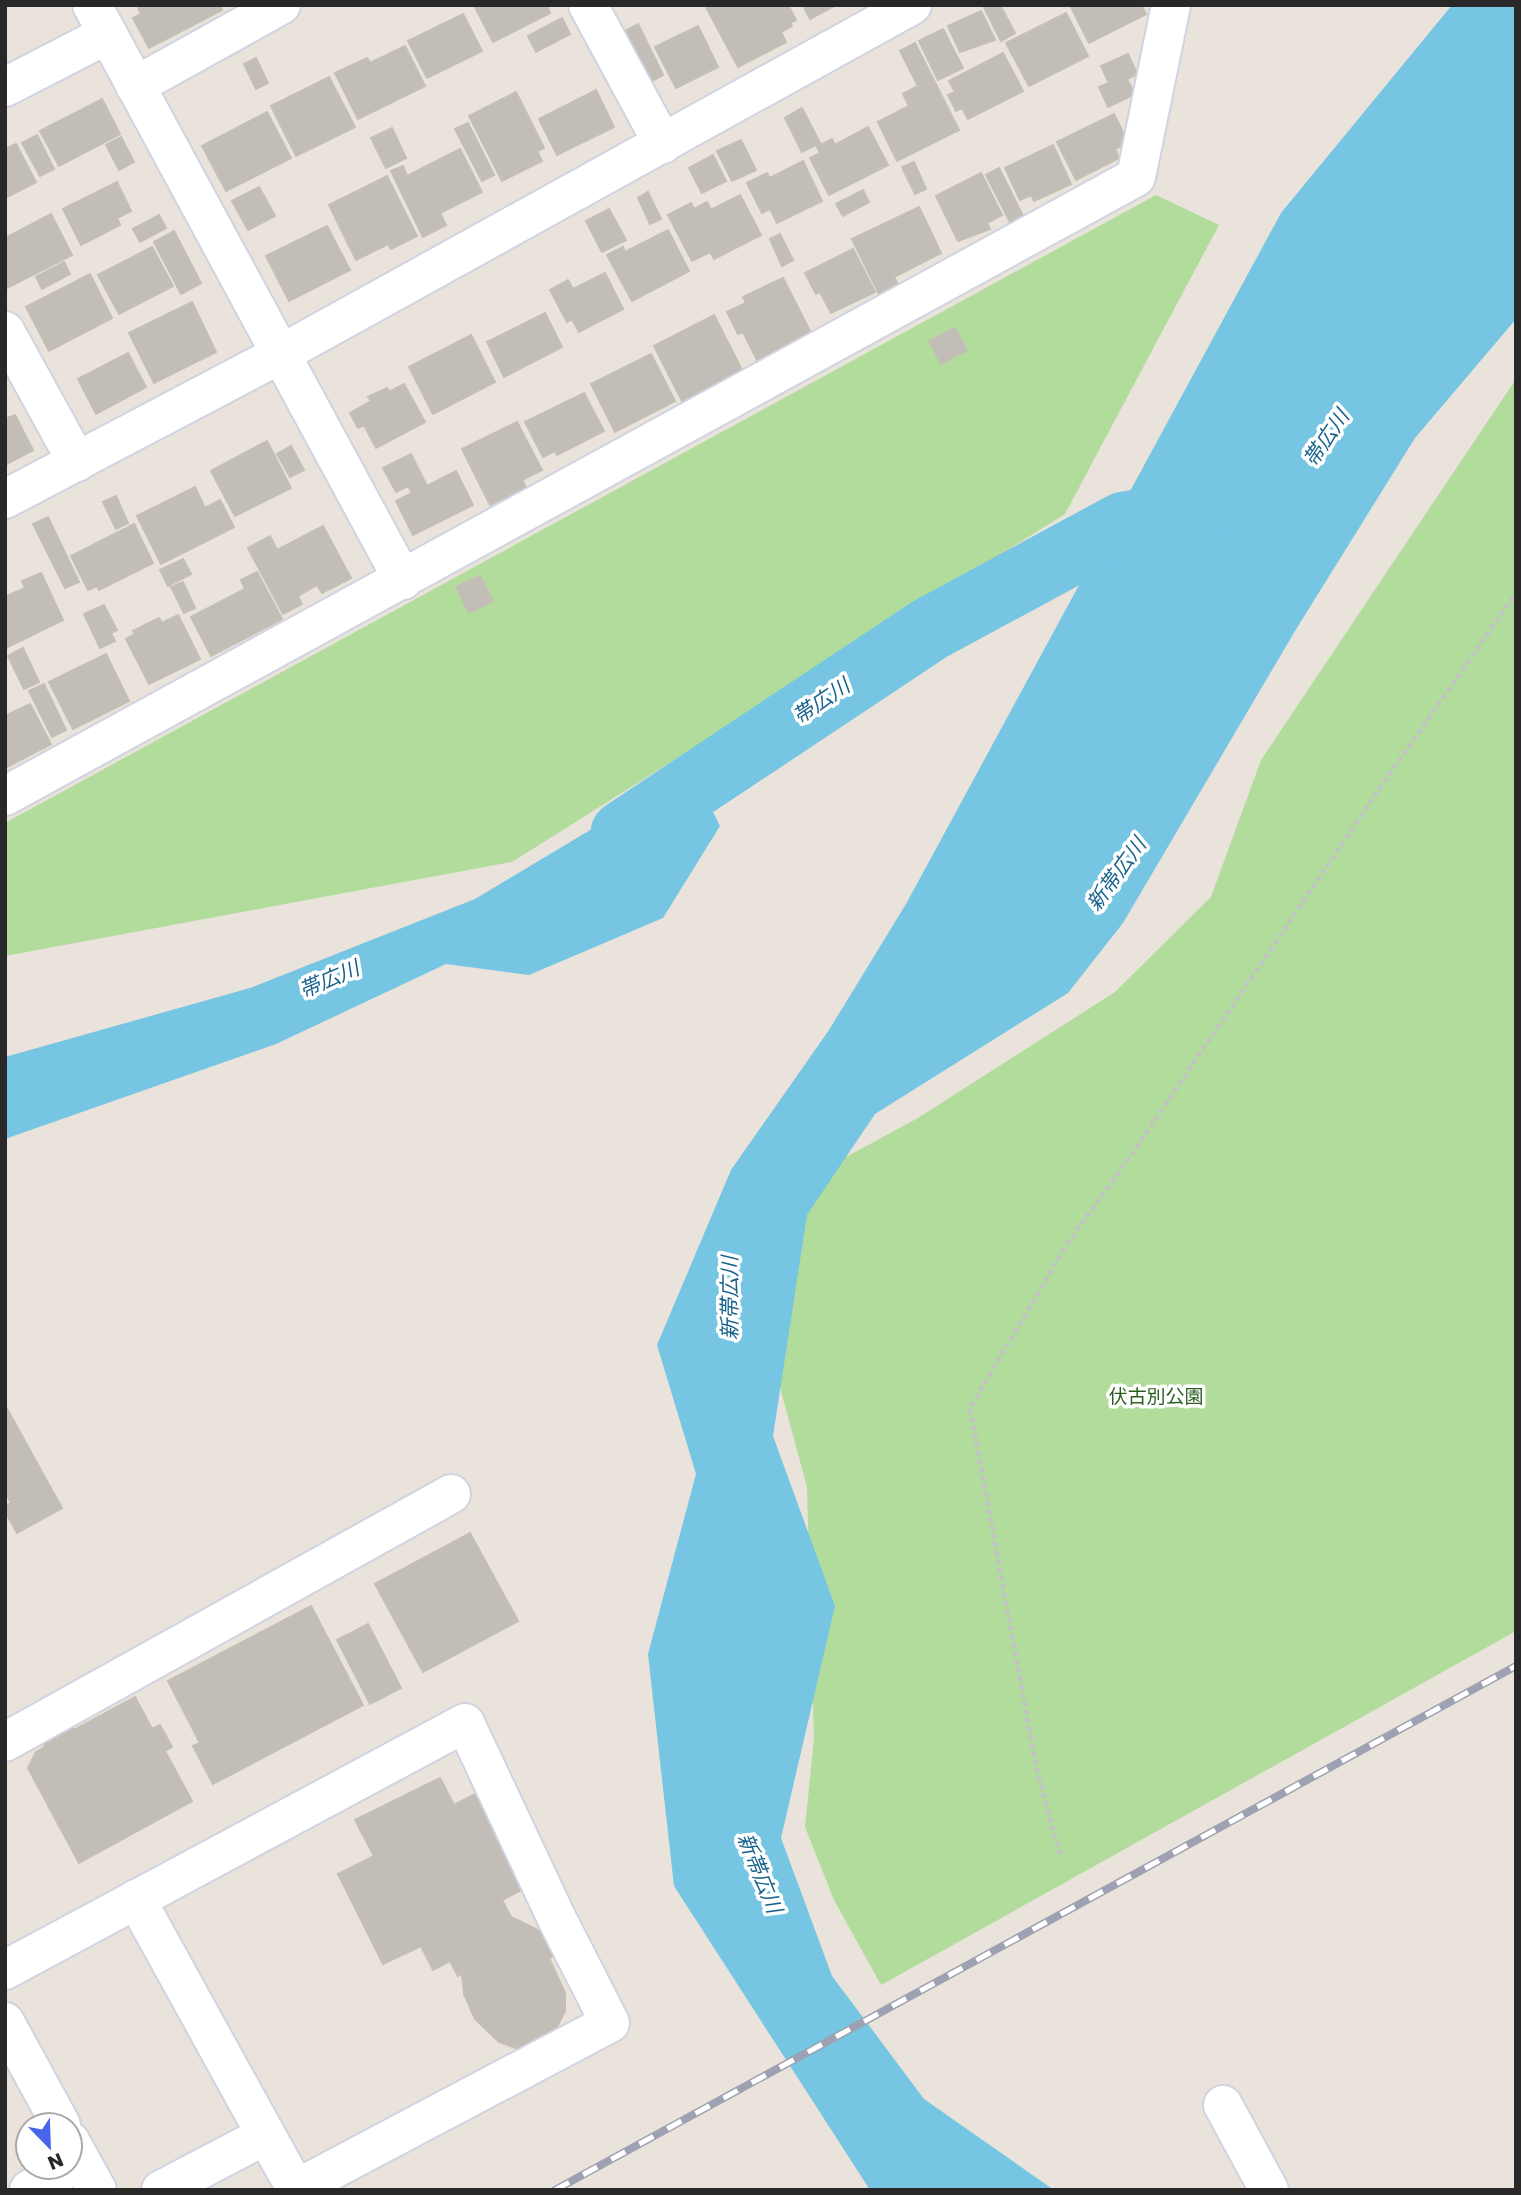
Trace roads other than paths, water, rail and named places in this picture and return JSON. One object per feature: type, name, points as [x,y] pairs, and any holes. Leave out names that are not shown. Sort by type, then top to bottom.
[{"type":"street","points":[[135,86],[281,5]]},
{"type":"street","points":[[588,5],[663,144]]},
{"type":"street","points":[[5,499],[279,355],[912,5]]},
{"type":"street","points":[[5,796],[1136,177],[1171,5]]},
{"type":"street","points":[[5,87],[100,19],[279,355],[403,580]]},
{"type":"street","points":[[5,331],[77,462]]},
{"type":"street","points":[[5,1742],[451,1494]]},
{"type":"street","points":[[5,1970],[136,1899],[465,1723],[557,1919],[610,2023],[296,2189],[136,1899]]},
{"type":"street","points":[[5,2022],[53,2111]]},
{"type":"street","points":[[1223,2105],[1269,2190]]},
{"type":"street","points":[[161,2190],[266,2135]]},
{"type":"street","points":[[29,2190],[46,2181]]},
{"type":"water","name":"新帯広川","points":[[1452,5],[1516,5],[1516,319],[1415,438],[1295,631],[1123,923],[1068,993],[875,1114],[807,1215],[773,1436],[835,1606],[781,1838],[832,1976],[924,2099],[1054,2190],[870,2190],[674,1886],[648,1654],[696,1474],[657,1345],[731,1170],[829,1030],[906,904],[1281,213]]},
{"type":"water","points":[[692,769],[720,826],[663,918],[529,975],[446,964],[276,1044],[5,1139],[5,1057],[250,988],[475,899]]},
{"type":"waterway","name":"帯広川","points":[[623,833],[930,629],[1124,524],[1195,513]]},
{"type":"railway","points":[[555,2190],[1516,1666]]},
{"type":"park label","name":"伏古別公園","points":[[1156,1396]]}]
